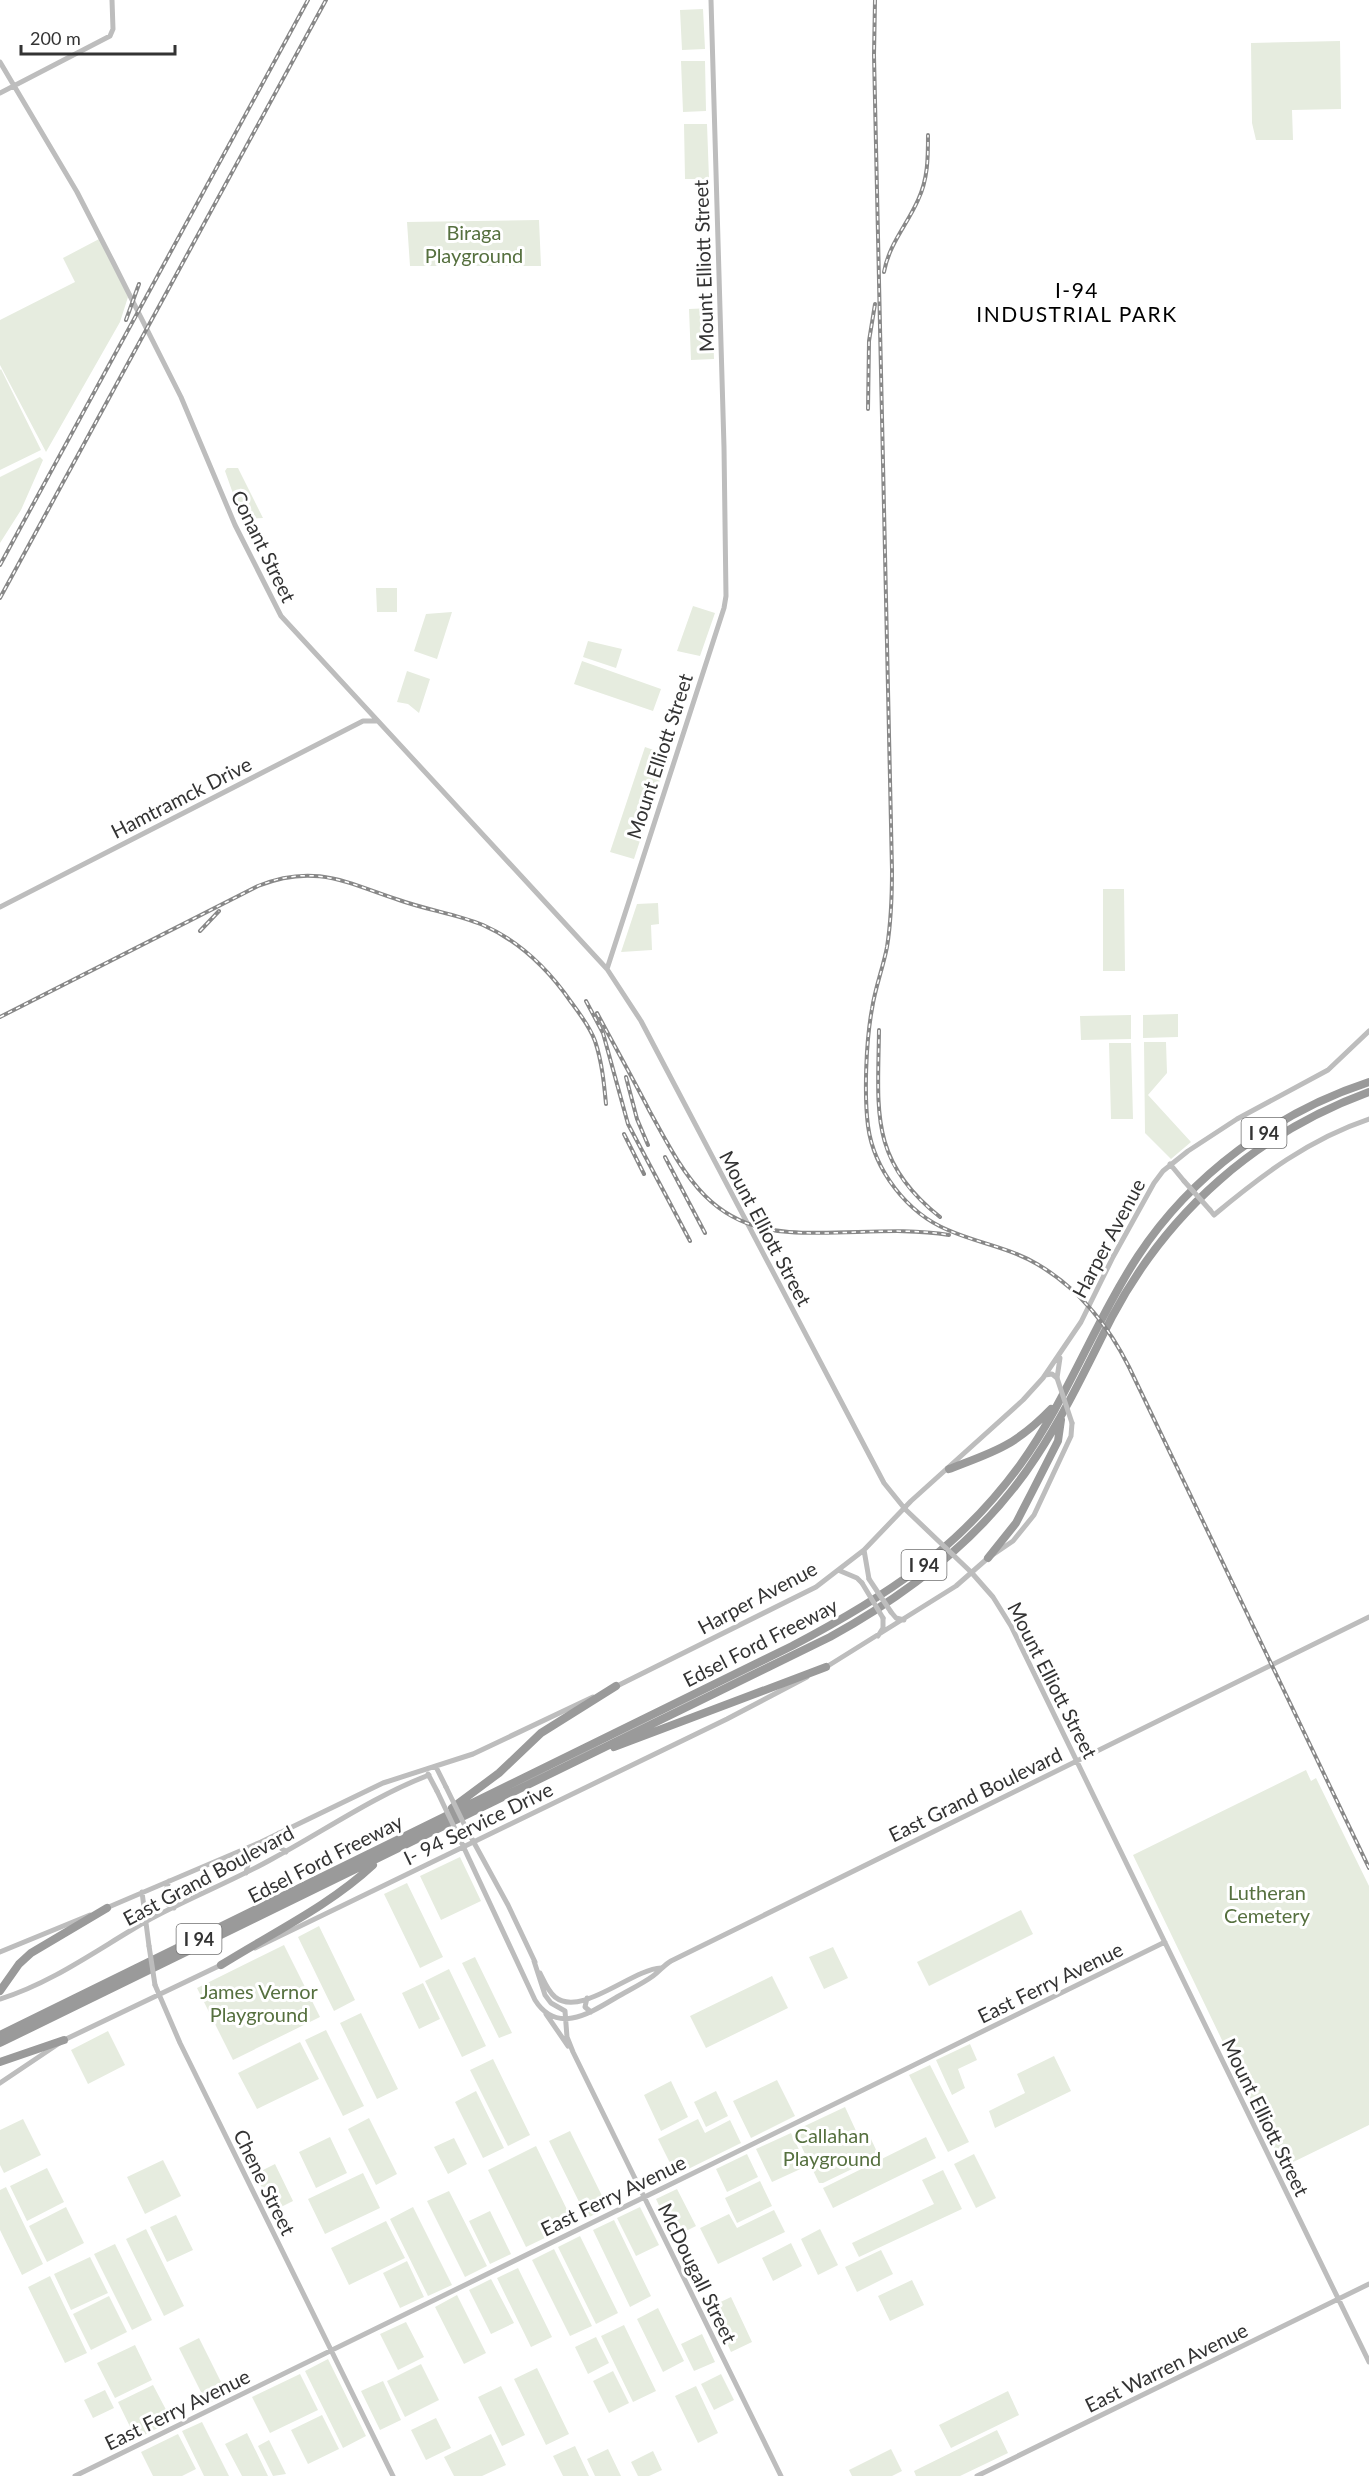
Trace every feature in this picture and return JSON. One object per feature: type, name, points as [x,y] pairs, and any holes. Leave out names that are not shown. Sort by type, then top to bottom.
[{"type":"highway","name":"Edsel Ford Freeway","points":[[0,2035],[792,1646],[851,1615],[895,1587],[930,1561],[976,1517],[1020,1464],[1062,1397],[1137,1257],[1175,1209],[1215,1170],[1261,1135],[1317,1103],[1369,1082]]},
{"type":"highway","name":"Edsel Ford Freeway","points":[[0,2043],[556,1769],[830,1637],[896,1597],[930,1572],[975,1531],[1005,1499],[1036,1458],[1112,1317],[1135,1279],[1178,1221],[1222,1176],[1271,1140],[1324,1110],[1369,1092]]},
{"type":"highway","points":[[949,1469],[1003,1449],[1029,1431],[1062,1397]]},
{"type":"highway","points":[[988,1558],[1016,1523],[1032,1492],[1058,1441],[1061,1415]]},
{"type":"highway","points":[[556,1769],[826,1667]]},
{"type":"highway","points":[[435,1821],[499,1773],[541,1733],[616,1686]]},
{"type":"highway","points":[[221,1965],[323,1903],[360,1877],[381,1857]]},
{"type":"highway","points":[[0,1991],[19,1964],[31,1953],[107,1908]]},
{"type":"highway","points":[[0,2062],[64,2040]]},
{"type":"main road","points":[[0,93],[112,34],[112,0]]},
{"type":"main road","name":"Mount Elliott Street","points":[[711,0],[726,597],[607,969],[641,1021],[884,1483],[905,1509],[971,1572],[993,1597],[1011,1626],[1369,2362]]},
{"type":"main road","name":"Conant Street","points":[[0,62],[77,192],[118,272],[128,297],[181,397],[235,525],[281,616],[607,969]]},
{"type":"main road","name":"Hamtramck Drive","points":[[0,906],[363,721],[376,721]]},
{"type":"main road","name":"Harper Avenue","points":[[436,1767],[484,1749],[781,1606],[816,1587],[864,1550],[1023,1400],[1045,1375],[1089,1307],[1113,1257],[1154,1183],[1170,1164],[1253,1110],[1328,1070],[1369,1031]]},
{"type":"main road","points":[[1170,1164],[1212,1212],[1266,1172],[1326,1136],[1369,1119]]},
{"type":"main road","name":"Harper Avenue","points":[[1057,1378],[1058,1363],[1063,1349]]},
{"type":"main road","points":[[826,1667],[876,1638],[956,1586],[988,1558],[1013,1541],[1034,1515],[1071,1436],[1072,1423],[1057,1378],[1052,1374],[1045,1375]]},
{"type":"main road","points":[[864,1550],[869,1579],[896,1618],[904,1620]]},
{"type":"main road","points":[[838,1570],[857,1578],[862,1583],[883,1618],[883,1628],[876,1638]]},
{"type":"main road","name":"East Grand Boulevard","points":[[0,2000],[34,1985],[93,1954],[146,1922],[286,1852],[436,1767],[473,1842],[508,1905],[549,1990],[557,1998],[567,2002],[587,1998],[647,1971],[661,1968],[1369,1617]]},
{"type":"main road","name":"I- 94 Service Drive","points":[[221,1965],[771,1697],[826,1667]]},
{"type":"main road","points":[[428,1773],[535,2000],[543,2010],[553,2016],[566,2018],[564,2011],[551,2003],[544,1995],[534,1961]]},
{"type":"main road","name":"East Grand Boulevard","points":[[0,1952],[279,1833],[377,1785],[428,1773]]},
{"type":"main road","points":[[279,1833],[277,1845],[286,1852]]},
{"type":"main road","points":[[245,1848],[249,1859],[246,1873]]},
{"type":"main road","points":[[170,1880],[164,1896],[167,1904],[174,1908]]},
{"type":"main road","name":"Chene Street","points":[[142,1892],[158,1995],[393,2476]]},
{"type":"main road","name":"East Ferry Avenue","points":[[75,2476],[1165,1942]]},
{"type":"main road","points":[[0,2083],[64,2040],[221,1965]]},
{"type":"main road","name":"East Grand Boulevard","points":[[566,2018],[583,2016],[591,2012],[649,1979],[661,1968]]},
{"type":"main road","points":[[587,1998],[585,2007],[591,2012]]},
{"type":"main road","name":"McDougall Street","points":[[543,2010],[573,2052]]},
{"type":"main road","name":"McDougall Street","points":[[566,2018],[567,2037],[573,2052],[781,2476]]},
{"type":"main road","name":"East Warren Avenue","points":[[977,2476],[1369,2284]]},
{"type":"green space","points":[[703,9],[705,49],[682,50],[680,10]]},
{"type":"green space","points":[[1340,41],[1341,109],[1292,110],[1293,140],[1256,140],[1252,123],[1251,43]]},
{"type":"green space","points":[[681,61],[705,61],[706,111],[683,112]]},
{"type":"green space","points":[[684,124],[707,124],[709,179],[685,179]]},
{"type":"green space","name":"Biraga Playground","points":[[539,220],[541,266],[410,266],[407,222]]},
{"type":"green space","points":[[101,238],[128,297],[120,322],[46,452],[0,365],[0,320],[75,282],[63,258]]},
{"type":"green space","points":[[712,308],[714,359],[691,360],[689,309]]},
{"type":"green space","points":[[0,370],[41,450],[0,470]]},
{"type":"green space","points":[[40,457],[43,460],[21,510],[0,543],[0,477]]},
{"type":"green space","points":[[227,468],[238,468],[263,518],[242,519],[225,471]]},
{"type":"green space","points":[[376,588],[397,588],[397,612],[377,612]]},
{"type":"green space","points":[[693,606],[715,613],[700,656],[677,651]]},
{"type":"green space","points":[[452,612],[437,659],[414,651],[426,614]]},
{"type":"green space","points":[[588,641],[622,649],[616,668],[583,657]]},
{"type":"green space","points":[[582,661],[661,689],[653,711],[574,684]]},
{"type":"green space","points":[[407,671],[430,679],[419,713],[408,704],[397,702]]},
{"type":"green space","points":[[645,747],[668,755],[634,859],[610,852]]},
{"type":"green space","points":[[1103,889],[1124,889],[1125,971],[1103,971]]},
{"type":"green space","points":[[658,903],[659,924],[651,925],[652,950],[621,952],[637,904]]},
{"type":"green space","points":[[1178,1014],[1178,1037],[1143,1038],[1143,1015]]},
{"type":"green space","points":[[1131,1015],[1131,1039],[1081,1040],[1080,1016]]},
{"type":"green space","points":[[1144,1042],[1166,1042],[1167,1073],[1148,1095],[1191,1142],[1171,1159],[1145,1133]]},
{"type":"green space","points":[[1109,1043],[1131,1043],[1133,1119],[1111,1119]]},
{"type":"green space","name":"Lutheran Cemetery","points":[[1306,1770],[1311,1781],[1316,1778],[1369,1886],[1369,2125],[1283,2167],[1133,1855]]},
{"type":"green space","points":[[460,1857],[481,1901],[441,1920],[420,1876]]},
{"type":"green space","points":[[407,1883],[443,1957],[420,1968],[384,1894]]},
{"type":"green space","points":[[1021,1910],[1033,1934],[929,1986],[917,1962]]},
{"type":"green space","points":[[319,1926],[355,2000],[334,2011],[298,1937]]},
{"type":"green space","name":"James Vernor Playground","points":[[284,1945],[320,2017],[233,2060],[197,1988]]},
{"type":"green space","points":[[833,1947],[848,1978],[824,1989],[809,1957]]},
{"type":"green space","points":[[475,1957],[512,2033],[499,2038],[462,1963]]},
{"type":"green space","points":[[449,1969],[486,2046],[462,2057],[425,1981]]},
{"type":"green space","points":[[772,1976],[788,2008],[706,2048],[690,2016]]},
{"type":"green space","points":[[423,1983],[440,2019],[419,2029],[402,1993]]},
{"type":"green space","points":[[361,2013],[398,2089],[377,2099],[340,2023]]},
{"type":"green space","points":[[326,2030],[364,2106],[343,2116],[305,2040]]},
{"type":"green space","points":[[108,2031],[125,2065],[88,2084],[71,2050]]},
{"type":"green space","points":[[300,2042],[319,2079],[257,2109],[238,2073]]},
{"type":"green space","points":[[970,2044],[977,2060],[958,2069],[965,2088],[952,2095],[936,2060]]},
{"type":"green space","points":[[1054,2056],[1071,2091],[995,2128],[989,2111],[1025,2093],[1017,2074]]},
{"type":"green space","points":[[493,2059],[530,2135],[508,2146],[470,2070]]},
{"type":"green space","points":[[930,2065],[969,2142],[948,2152],[909,2075]]},
{"type":"green space","points":[[777,2080],[795,2116],[751,2138],[733,2101]]},
{"type":"green space","points":[[671,2081],[688,2117],[661,2131],[644,2095]]},
{"type":"green space","points":[[476,2091],[504,2148],[483,2158],[455,2102]]},
{"type":"green space","points":[[716,2091],[728,2116],[706,2127],[694,2102]]},
{"type":"green space","name":"Callahan Playground","points":[[845,2107],[857,2133],[864,2139],[870,2137],[879,2156],[819,2183],[794,2131]]},
{"type":"green space","points":[[369,2118],[397,2174],[376,2185],[348,2129]]},
{"type":"green space","points":[[23,2119],[41,2155],[4,2173],[0,2165],[0,2130]]},
{"type":"green space","points":[[698,2119],[705,2133],[730,2120],[741,2143],[676,2175],[658,2139]]},
{"type":"green space","points":[[570,2131],[608,2208],[587,2218],[549,2141]]},
{"type":"green space","points":[[791,2133],[807,2166],[772,2182],[756,2149]]},
{"type":"green space","points":[[330,2137],[347,2173],[316,2188],[299,2152]]},
{"type":"green space","points":[[926,2137],[936,2158],[833,2208],[823,2188]]},
{"type":"green space","points":[[454,2138],[467,2164],[448,2174],[434,2147]]},
{"type":"green space","points":[[536,2146],[574,2224],[526,2247],[488,2170]]},
{"type":"green space","points":[[747,2154],[758,2177],[727,2192],[716,2169]]},
{"type":"green space","points":[[974,2154],[996,2198],[976,2208],[954,2164]]},
{"type":"green space","points":[[163,2160],[181,2196],[145,2214],[127,2177]]},
{"type":"green space","points":[[275,2164],[293,2201],[273,2211],[255,2174]]},
{"type":"green space","points":[[47,2168],[64,2202],[27,2221],[10,2186]]},
{"type":"green space","points":[[943,2170],[962,2209],[859,2257],[852,2243],[934,2204],[922,2180]]},
{"type":"green space","points":[[363,2173],[380,2208],[325,2234],[308,2199]]},
{"type":"green space","points":[[760,2181],[772,2206],[737,2223],[725,2198]]},
{"type":"green space","points":[[6,2187],[43,2264],[22,2275],[0,2230],[0,2190]]},
{"type":"green space","points":[[677,2189],[696,2226],[674,2237],[656,2199]]},
{"type":"green space","points":[[449,2191],[487,2266],[465,2277],[427,2201]]},
{"type":"green space","points":[[66,2207],[84,2243],[47,2262],[29,2226]]},
{"type":"green space","points":[[413,2207],[452,2285],[428,2296],[390,2219]]},
{"type":"green space","points":[[640,2207],[659,2245],[636,2256],[617,2218]]},
{"type":"green space","points":[[774,2210],[785,2232],[718,2264],[700,2228],[729,2214],[737,2228]]},
{"type":"green space","points":[[490,2211],[511,2254],[490,2264],[469,2221]]},
{"type":"green space","points":[[176,2215],[193,2250],[167,2262],[150,2227]]},
{"type":"green space","points":[[614,2220],[651,2296],[630,2307],[593,2230]]},
{"type":"green space","points":[[386,2221],[405,2258],[349,2285],[331,2248]]},
{"type":"green space","points":[[146,2229],[184,2306],[164,2316],[126,2239]]},
{"type":"green space","points":[[820,2229],[838,2265],[818,2275],[801,2239]]},
{"type":"green space","points":[[580,2236],[618,2313],[596,2324],[558,2247]]},
{"type":"green space","points":[[791,2243],[802,2266],[773,2281],[762,2258]]},
{"type":"green space","points":[[115,2244],[152,2320],[132,2330],[94,2254]]},
{"type":"green space","points":[[554,2249],[592,2326],[570,2336],[532,2260]]},
{"type":"green space","points":[[881,2250],[893,2274],[857,2292],[845,2267]]},
{"type":"green space","points":[[90,2257],[108,2293],[71,2310],[54,2274]]},
{"type":"green space","points":[[407,2261],[424,2297],[400,2308],[383,2273]]},
{"type":"green space","points":[[518,2268],[552,2337],[531,2347],[497,2278]]},
{"type":"green space","points":[[50,2276],[87,2353],[65,2363],[28,2287]]},
{"type":"green space","points":[[491,2279],[514,2323],[491,2334],[469,2290]]},
{"type":"green space","points":[[912,2280],[924,2305],[890,2321],[878,2296]]},
{"type":"green space","points":[[457,2295],[486,2353],[464,2364],[435,2307]]},
{"type":"green space","points":[[109,2296],[127,2332],[91,2350],[73,2314]]},
{"type":"green space","points":[[731,2297],[752,2342],[731,2352],[710,2307]]},
{"type":"green space","points":[[658,2308],[684,2361],[663,2372],[637,2319]]},
{"type":"green space","points":[[406,2322],[424,2357],[398,2370],[380,2334]]},
{"type":"green space","points":[[624,2325],[656,2391],[633,2402],[601,2336]]},
{"type":"green space","points":[[702,2334],[715,2362],[694,2371],[681,2344]]},
{"type":"green space","points":[[596,2337],[609,2363],[588,2374],[575,2347]]},
{"type":"green space","points":[[199,2338],[227,2394],[207,2404],[179,2348]]},
{"type":"green space","points":[[135,2345],[152,2380],[115,2398],[97,2363]]},
{"type":"green space","points":[[328,2359],[366,2436],[343,2448],[305,2371]]},
{"type":"green space","points":[[421,2364],[439,2400],[405,2417],[387,2381]]},
{"type":"green space","points":[[537,2368],[569,2434],[546,2445],[514,2379]]},
{"type":"green space","points":[[613,2371],[629,2403],[609,2413],[593,2381]]},
{"type":"green space","points":[[300,2374],[318,2410],[270,2433],[252,2397]]},
{"type":"green space","points":[[721,2374],[734,2400],[714,2410],[701,2384]]},
{"type":"green space","points":[[383,2381],[401,2420],[380,2430],[361,2391]]},
{"type":"green space","points":[[153,2385],[172,2421],[136,2439],[118,2402]]},
{"type":"green space","points":[[501,2386],[525,2435],[502,2446],[478,2397]]},
{"type":"green space","points":[[696,2386],[718,2433],[698,2443],[675,2396]]},
{"type":"green space","points":[[105,2390],[114,2408],[93,2418],[84,2400]]},
{"type":"green space","points":[[1008,2391],[1019,2415],[951,2448],[939,2425]]},
{"type":"green space","points":[[322,2415],[339,2449],[308,2464],[291,2430]]},
{"type":"green space","points":[[436,2418],[451,2448],[426,2460],[411,2430]]},
{"type":"green space","points":[[202,2422],[229,2476],[204,2476],[182,2431]]},
{"type":"green space","points":[[997,2430],[1008,2453],[960,2476],[916,2476],[914,2471]]},
{"type":"green space","points":[[247,2433],[268,2476],[242,2476],[225,2444]]},
{"type":"green space","points":[[178,2434],[196,2469],[182,2476],[153,2476],[141,2452]]},
{"type":"green space","points":[[491,2434],[506,2465],[482,2476],[454,2476],[444,2457]]},
{"type":"green space","points":[[269,2440],[286,2474],[273,2476],[258,2446]]},
{"type":"green space","points":[[575,2446],[589,2476],[563,2476],[553,2456]]},
{"type":"green space","points":[[608,2449],[621,2476],[595,2476],[587,2459]]},
{"type":"green space","points":[[891,2449],[902,2471],[892,2476],[852,2476],[849,2470]]},
{"type":"green space","points":[[653,2451],[662,2470],[649,2476],[638,2476],[631,2462]]},
{"type":"railway","points":[[0,565],[308,0]]},
{"type":"railway","points":[[0,598],[326,0]]},
{"type":"railway","points":[[875,0],[874,55],[892,870],[888,938],[873,1001],[867,1052],[867,1113],[871,1142],[885,1174],[906,1201],[919,1213],[948,1230],[1015,1253],[1037,1264],[1079,1296],[1112,1337],[1129,1367],[1369,1868]]},
{"type":"railway","points":[[884,272],[890,252],[914,209],[924,184],[928,135]]},
{"type":"railway","points":[[126,320],[139,284]]},
{"type":"railway","points":[[868,409],[869,341],[875,304]]},
{"type":"railway","points":[[0,1017],[258,886],[278,879],[297,876],[330,878],[473,921],[497,932],[533,957],[553,978],[578,1011],[595,1041],[606,1104]]},
{"type":"railway","points":[[200,931],[219,911]]},
{"type":"railway","points":[[586,1001],[603,1033],[628,1124],[690,1241]]},
{"type":"railway","points":[[597,1013],[687,1175],[719,1208],[738,1220],[761,1228],[789,1232],[909,1231],[949,1235]]},
{"type":"railway","points":[[879,1030],[879,1110],[882,1133],[889,1155],[900,1176],[940,1217]]},
{"type":"railway","points":[[626,1077],[637,1119],[648,1145]]},
{"type":"railway","points":[[624,1134],[644,1174]]},
{"type":"railway","points":[[665,1157],[705,1233]]},
{"type":"district","name":"I-94 INDUSTRIAL PARK","points":[[1077,301]]}]
